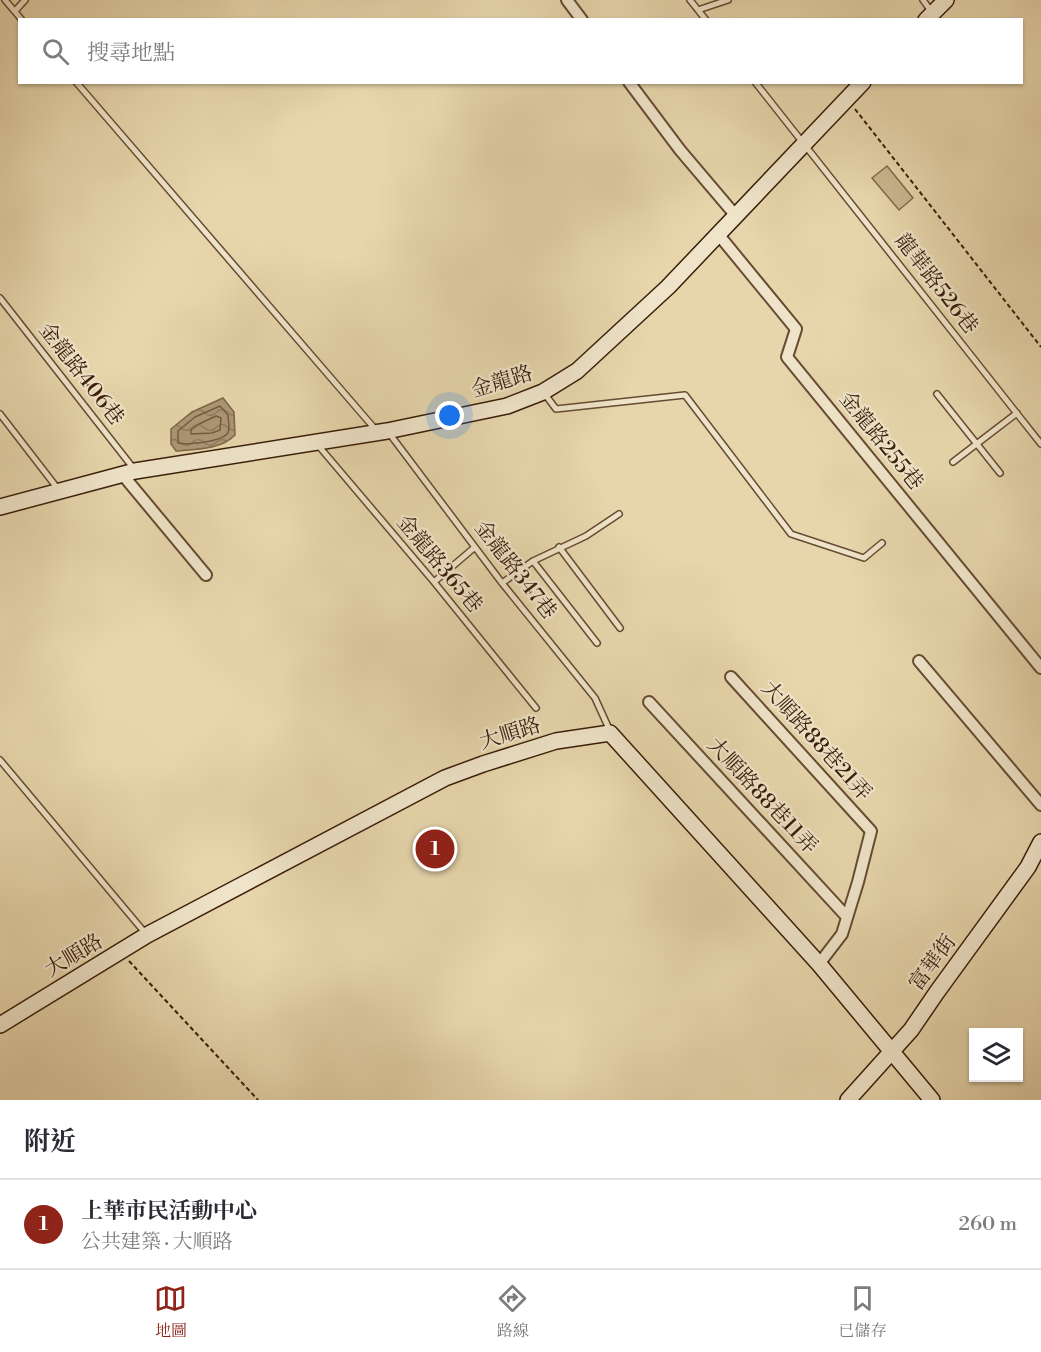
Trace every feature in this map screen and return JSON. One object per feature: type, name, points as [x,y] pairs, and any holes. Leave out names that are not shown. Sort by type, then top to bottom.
[{"type":"street","points":[[567,0],[580,18]]},
{"type":"street","points":[[929,16],[946,0]]},
{"type":"street","points":[[630,84],[680,150],[736,216]]},
{"type":"street","name":"金龍路","points":[[0,507],[129,473],[382,432],[507,406],[543,392],[578,371],[668,287],[861,84]]},
{"type":"street","name":"金龍路255巷","points":[[718,234],[796,329],[787,357],[1041,668]]},
{"type":"street","points":[[129,473],[206,575]]},
{"type":"street","points":[[919,661],[1041,805]]},
{"type":"street","name":"大順路88巷21弄","points":[[731,676],[871,831],[847,917]]},
{"type":"street","name":"大順路88巷11弄","points":[[649,702],[847,917]]},
{"type":"street","points":[[610,733],[819,964],[932,1100]]},
{"type":"street","name":"大順路","points":[[0,1025],[147,935],[445,778],[556,741],[610,733]]},
{"type":"street","name":"富華街","points":[[848,1100],[911,1030],[1023,875],[1041,842]]},
{"type":"street","points":[[819,964],[842,934],[847,917]]},
{"type":"lane","points":[[5,0],[20,18]]},
{"type":"lane","points":[[15,12],[25,0]]},
{"type":"lane","points":[[690,0],[704,18]]},
{"type":"lane","points":[[698,10],[728,0]]},
{"type":"lane","points":[[923,0],[929,16]]},
{"type":"lane","name":"金龍路347巷","points":[[78,84],[382,432],[595,698],[610,733]]},
{"type":"lane","name":"龍華路526巷","points":[[757,84],[1041,444]]},
{"type":"lane","name":"金龍路406巷","points":[[0,298],[129,473]]},
{"type":"lane","points":[[543,392],[556,409],[685,395],[791,534],[864,558],[882,543]]},
{"type":"lane","points":[[937,394],[1000,473]]},
{"type":"lane","points":[[952,462],[1017,413]]},
{"type":"lane","points":[[0,414],[59,490]]},
{"type":"lane","name":"金龍路365巷","points":[[315,443],[434,582],[536,708]]},
{"type":"lane","points":[[502,583],[533,561],[586,536],[619,514]]},
{"type":"lane","points":[[434,582],[475,547]]},
{"type":"lane","points":[[559,547],[620,628]]},
{"type":"lane","points":[[533,561],[597,643]]},
{"type":"lane","points":[[0,760],[147,935]]},
{"type":"path","points":[[848,99],[1041,347]]},
{"type":"path","points":[[121,952],[258,1100]]},
{"type":"shaded area","points":[[887,166],[913,198],[899,210],[872,178]]},
{"type":"water","points":[[223,398],[234,412],[235,435],[223,444],[176,451],[171,444],[171,429],[192,412]]},
{"type":"place","name":"上華市民活動中心","points":[[435,849]]}]
